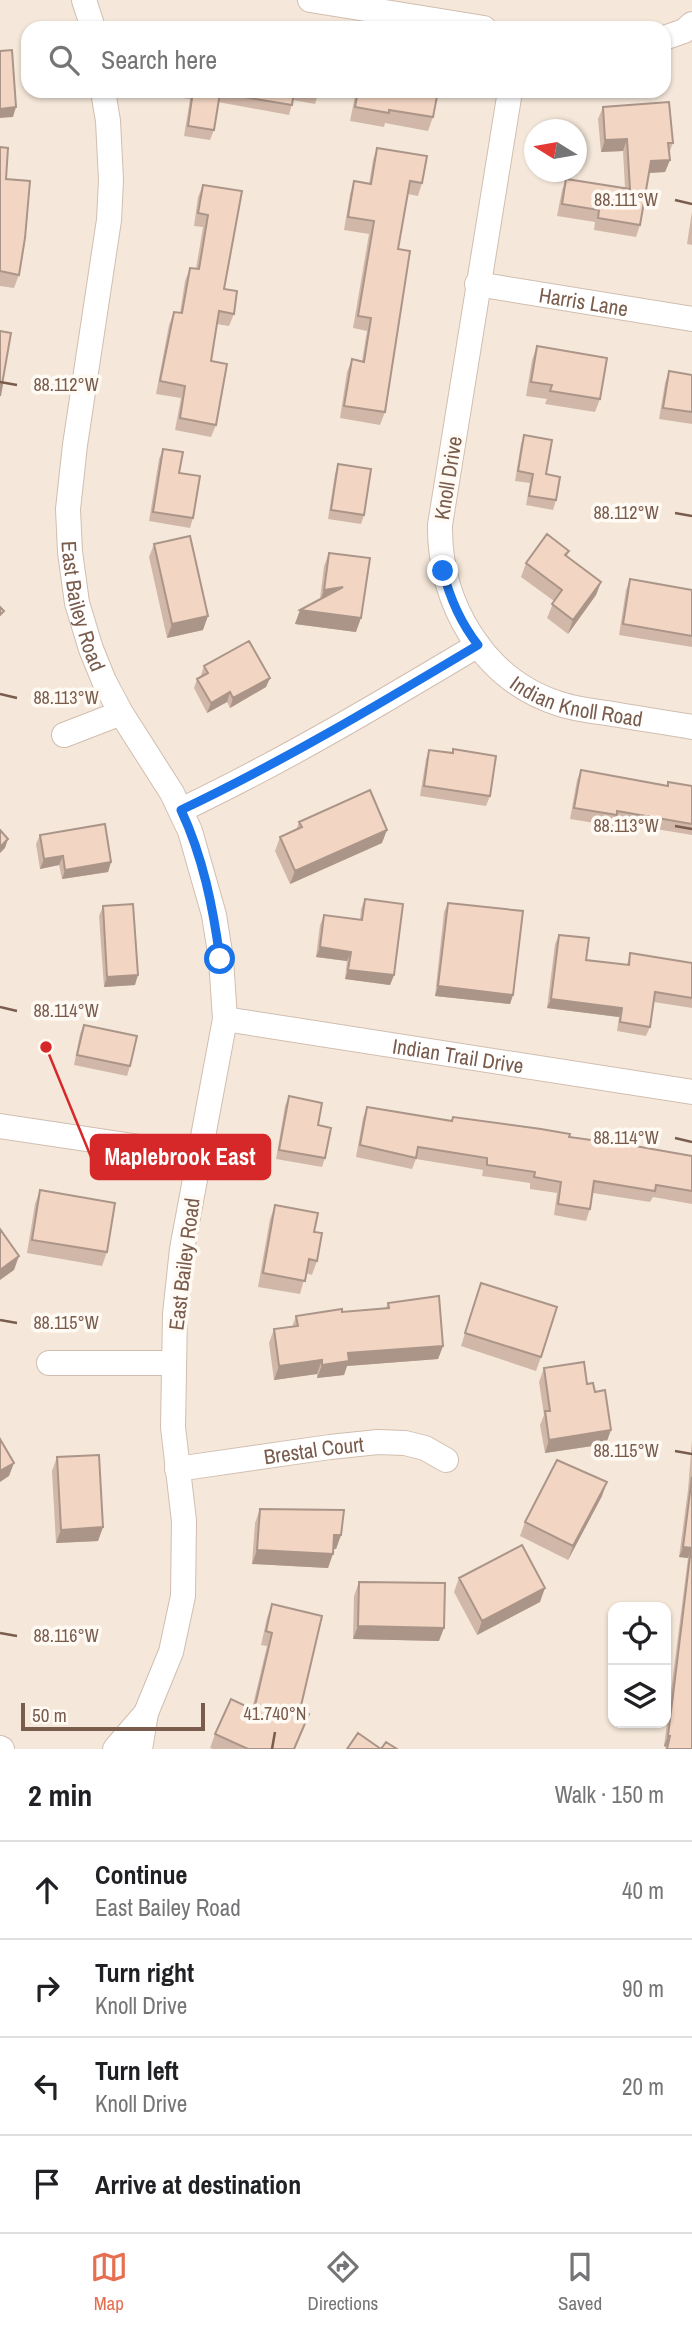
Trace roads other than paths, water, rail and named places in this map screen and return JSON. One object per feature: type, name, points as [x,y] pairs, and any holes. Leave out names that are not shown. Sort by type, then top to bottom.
[{"type":"street","points":[[84,0],[91,21]]},
{"type":"street","points":[[310,0],[440,21]]},
{"type":"street","points":[[671,35],[684,31],[692,24]]},
{"type":"street","name":"East Bailey Road","points":[[104,98],[109,145],[109,220],[75,445],[68,509],[70,552],[77,603],[95,660],[121,713],[172,793],[190,831],[214,915],[225,1019],[182,1249],[173,1363],[173,1427],[184,1521],[183,1596],[171,1652],[146,1713],[140,1749]]},
{"type":"street","name":"Knoll Drive","points":[[478,645],[454,606],[443,571],[440,525],[509,98]]},
{"type":"street","name":"Harris Lane","points":[[477,284],[692,319]]},
{"type":"street","points":[[181,810],[262,771],[478,645]]},
{"type":"street","name":"Indian Knoll Road","points":[[478,645],[523,687],[559,704],[692,727]]},
{"type":"street","points":[[64,736],[121,713]]},
{"type":"street","name":"Indian Trail Drive","points":[[225,1019],[692,1092]]},
{"type":"street","points":[[0,1126],[200,1156]]},
{"type":"street","points":[[49,1363],[173,1363]]},
{"type":"street","name":"Brestal Court","points":[[177,1469],[378,1442],[405,1443],[425,1448],[446,1460]]},
{"type":"street","name":"East Bailey Road","points":[[115,1749],[146,1713]]},
{"type":"place","name":"Maplebrook East","points":[[46,1047]]}]
